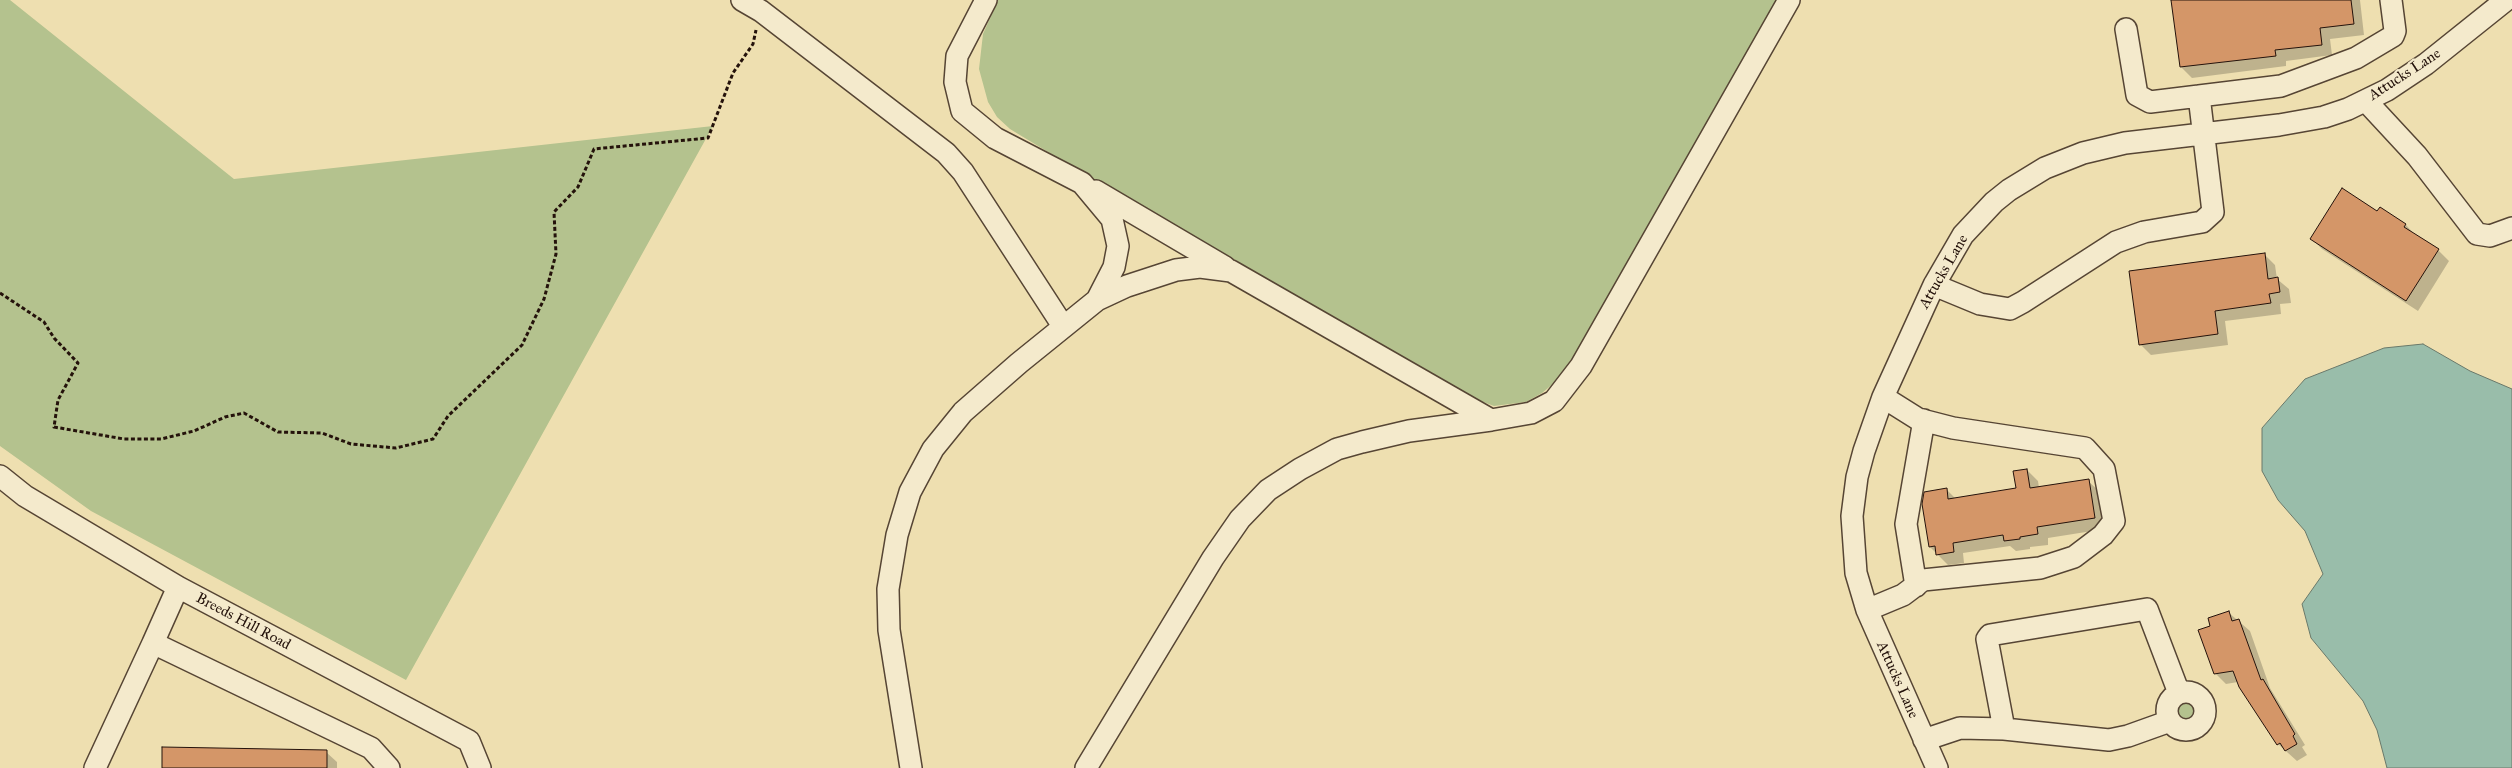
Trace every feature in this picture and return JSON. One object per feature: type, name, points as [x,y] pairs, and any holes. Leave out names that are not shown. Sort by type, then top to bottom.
[{"type":"street","points":[[742,0],[761,11],[946,153],[963,172],[1063,326]]},
{"type":"street","points":[[986,0],[956,56],[954,82],[962,111],[996,138],[1082,183],[1491,420]]},
{"type":"street","points":[[1086,768],[1213,558],[1240,519],[1268,490],[1300,469],[1337,449],[1353,444],[1409,431],[1531,413],[1554,401],[1581,366],[1788,0]]},
{"type":"street","points":[[2126,29],[2137,96],[2150,102],[2281,86],[2356,58],[2393,36],[2395,31],[2391,0]]},
{"type":"street","name":"Attucks Lane","points":[[1937,768],[1867,610],[1856,573],[1852,516],[1857,477],[1883,397],[1934,285],[1950,255],[1978,218],[2009,190],[2064,159],[2125,143],[2303,121],[2324,116],[2366,100],[2426,64],[2506,0]]},
{"type":"street","points":[[1934,285],[1980,304],[2010,309],[2116,242],[2144,232],[2202,222],[2213,212],[2199,96]]},
{"type":"street","points":[[2366,100],[2417,156],[2477,234],[2490,236],[2512,228]]},
{"type":"street","points":[[1082,183],[1112,219],[1118,246],[1114,267],[1097,300]]},
{"type":"street","points":[[911,768],[889,630],[888,589],[896,535],[910,492],[933,449],[963,412],[1063,326],[1097,300],[1127,286],[1176,270],[1200,267],[1231,271]]},
{"type":"street","points":[[1867,610],[1904,595],[1923,580],[2040,568],[2074,557],[2104,535],[2114,521],[2104,468],[2085,448],[1953,428],[1924,420],[1883,397]]},
{"type":"street","points":[[1916,586],[1906,524],[1924,420]]},
{"type":"street","name":"Breeds Hill Road","points":[[0,476],[25,496],[178,587],[469,741],[480,768]]},
{"type":"street","points":[[95,768],[178,587]]},
{"type":"street","points":[[2004,729],[1986,641],[1990,635],[2147,609],[2179,693]]},
{"type":"street","points":[[153,643],[371,748],[389,768]]},
{"type":"street","points":[[2190,692],[2201,698],[2204,704],[2205,716],[2198,727],[2185,731],[2179,729],[2170,721],[2167,715],[2169,703],[2179,693],[2190,692]]},
{"type":"street","points":[[1924,740],[1960,728],[2004,729],[2109,740],[2128,736],[2170,721]]},
{"type":"path","points":[[0,293],[44,322],[54,338],[78,363],[58,400],[54,427],[124,439],[161,440],[194,431],[225,417],[244,413],[278,432],[322,433],[351,444],[396,448],[433,439],[448,416],[522,345],[544,299],[556,254],[554,212],[578,187],[594,149],[708,138],[733,73],[752,44],[761,11]]},
{"type":"green space","points":[[0,0],[10,0],[234,179],[713,126],[406,680],[91,511],[0,446]]},
{"type":"green space","points":[[998,0],[1780,0],[1577,356],[1560,378],[1542,393],[1526,402],[1494,406],[1478,400],[1223,258],[1010,129],[997,117],[988,102],[979,69],[983,34]]},
{"type":"green space","points":[[2182,700],[2190,700],[2197,707],[2197,715],[2190,722],[2182,722],[2175,715],[2175,707]]},
{"type":"shaded area","points":[[2423,344],[2470,371],[2512,389],[2512,768],[2387,768],[2377,730],[2363,701],[2311,638],[2302,604],[2323,574],[2305,531],[2278,500],[2262,471],[2262,428],[2305,379],[2384,348]]},
{"type":"building","points":[[2171,0],[2351,0],[2354,24],[2320,28],[2322,45],[2275,50],[2276,56],[2180,67]]},
{"type":"building","points":[[2342,188],[2377,211],[2380,207],[2406,224],[2404,227],[2439,249],[2406,301],[2310,239]]},
{"type":"building","points":[[2265,253],[2268,279],[2278,277],[2280,292],[2269,294],[2271,303],[2215,311],[2218,334],[2139,345],[2129,271]]},
{"type":"building","points":[[2027,469],[2030,488],[2089,479],[2095,518],[2037,527],[2038,534],[2020,537],[2020,539],[2004,541],[2003,535],[1953,543],[1954,552],[1936,555],[1935,546],[1929,547],[1922,504],[1924,492],[1947,488],[1948,499],[2016,488],[2013,471]]},
{"type":"building","points":[[2229,611],[2232,621],[2239,619],[2261,680],[2263,679],[2295,734],[2293,736],[2297,744],[2285,751],[2280,743],[2277,745],[2239,687],[2233,671],[2214,674],[2198,630],[2210,626],[2208,618]]},
{"type":"building","points":[[162,747],[327,750],[327,768],[162,768]]}]
